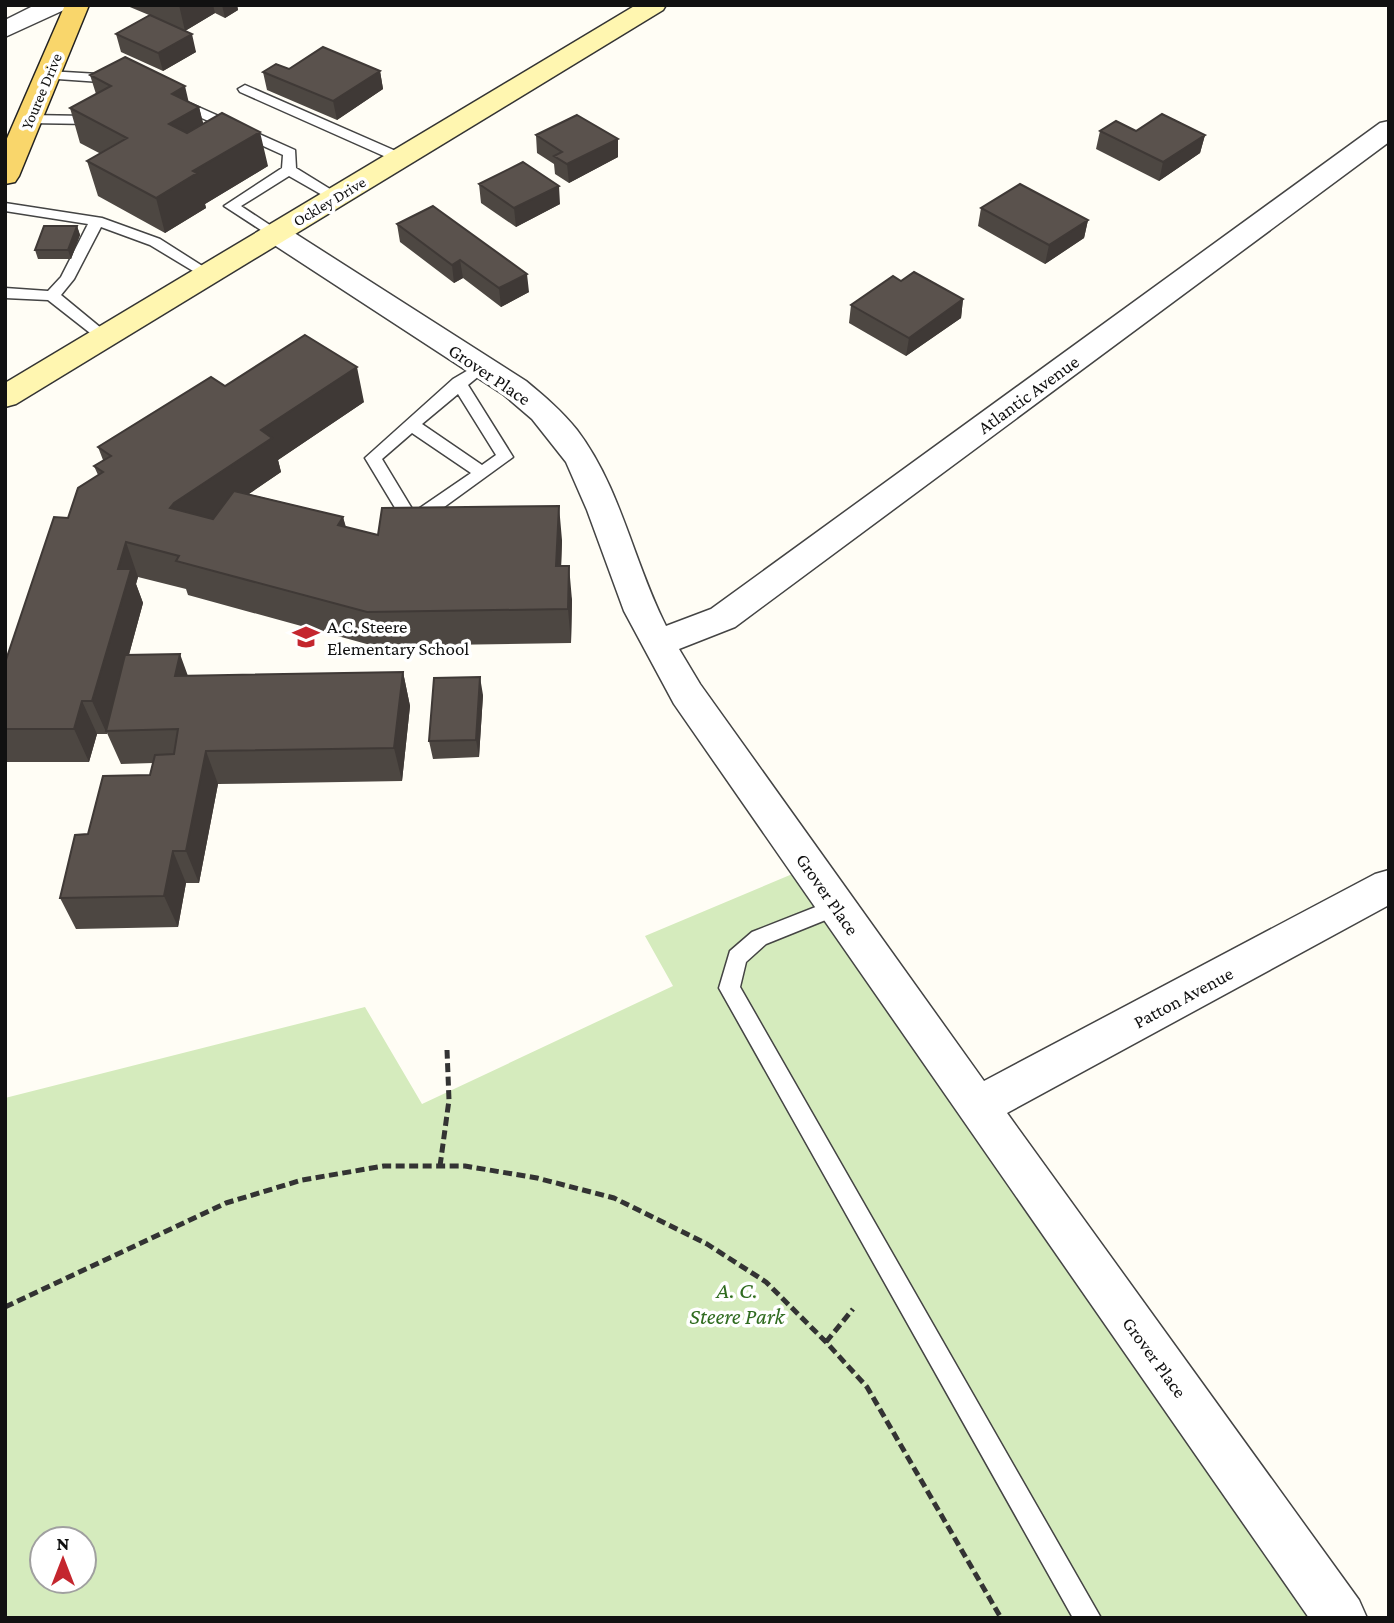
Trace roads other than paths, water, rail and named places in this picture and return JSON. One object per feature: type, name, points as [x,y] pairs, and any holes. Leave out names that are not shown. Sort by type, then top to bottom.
[{"type":"main road","name":"Youree Drive","points":[[5,176],[77,5]]},
{"type":"street","points":[[5,30],[55,5]]},
{"type":"street","name":"Ockley Drive","points":[[5,397],[654,5]]},
{"type":"street","name":"Atlantic Avenue","points":[[657,643],[723,618],[1389,129]]},
{"type":"street","name":"Grover Place","points":[[275,233],[471,375],[539,406],[572,443],[586,464],[606,510],[636,598],[657,643],[687,694],[1341,1618]]},
{"type":"street","name":"Patton Avenue","points":[[977,1107],[1389,886]]},
{"type":"lane","points":[[29,118],[91,120],[110,87],[48,75]]},
{"type":"lane","points":[[245,89],[400,158]]},
{"type":"lane","points":[[160,93],[290,153],[289,170]]},
{"type":"lane","points":[[289,170],[336,197]]},
{"type":"lane","points":[[275,233],[231,206],[289,170]]},
{"type":"lane","points":[[5,207],[97,221],[155,242],[208,274]]},
{"type":"lane","points":[[52,296],[67,279],[97,221]]},
{"type":"lane","points":[[5,293],[52,296],[104,337]]},
{"type":"lane","points":[[471,375],[505,457],[412,522],[373,458],[471,375]]},
{"type":"lane","points":[[411,425],[482,473]]},
{"type":"lane","points":[[836,907],[760,939],[737,957],[729,988],[1088,1618]]},
{"type":"place","name":"A.C. Steere Elementary School","points":[[306,637]]},
{"type":"park label","name":"A. C. Steere Park","points":[[737,1303]]}]
